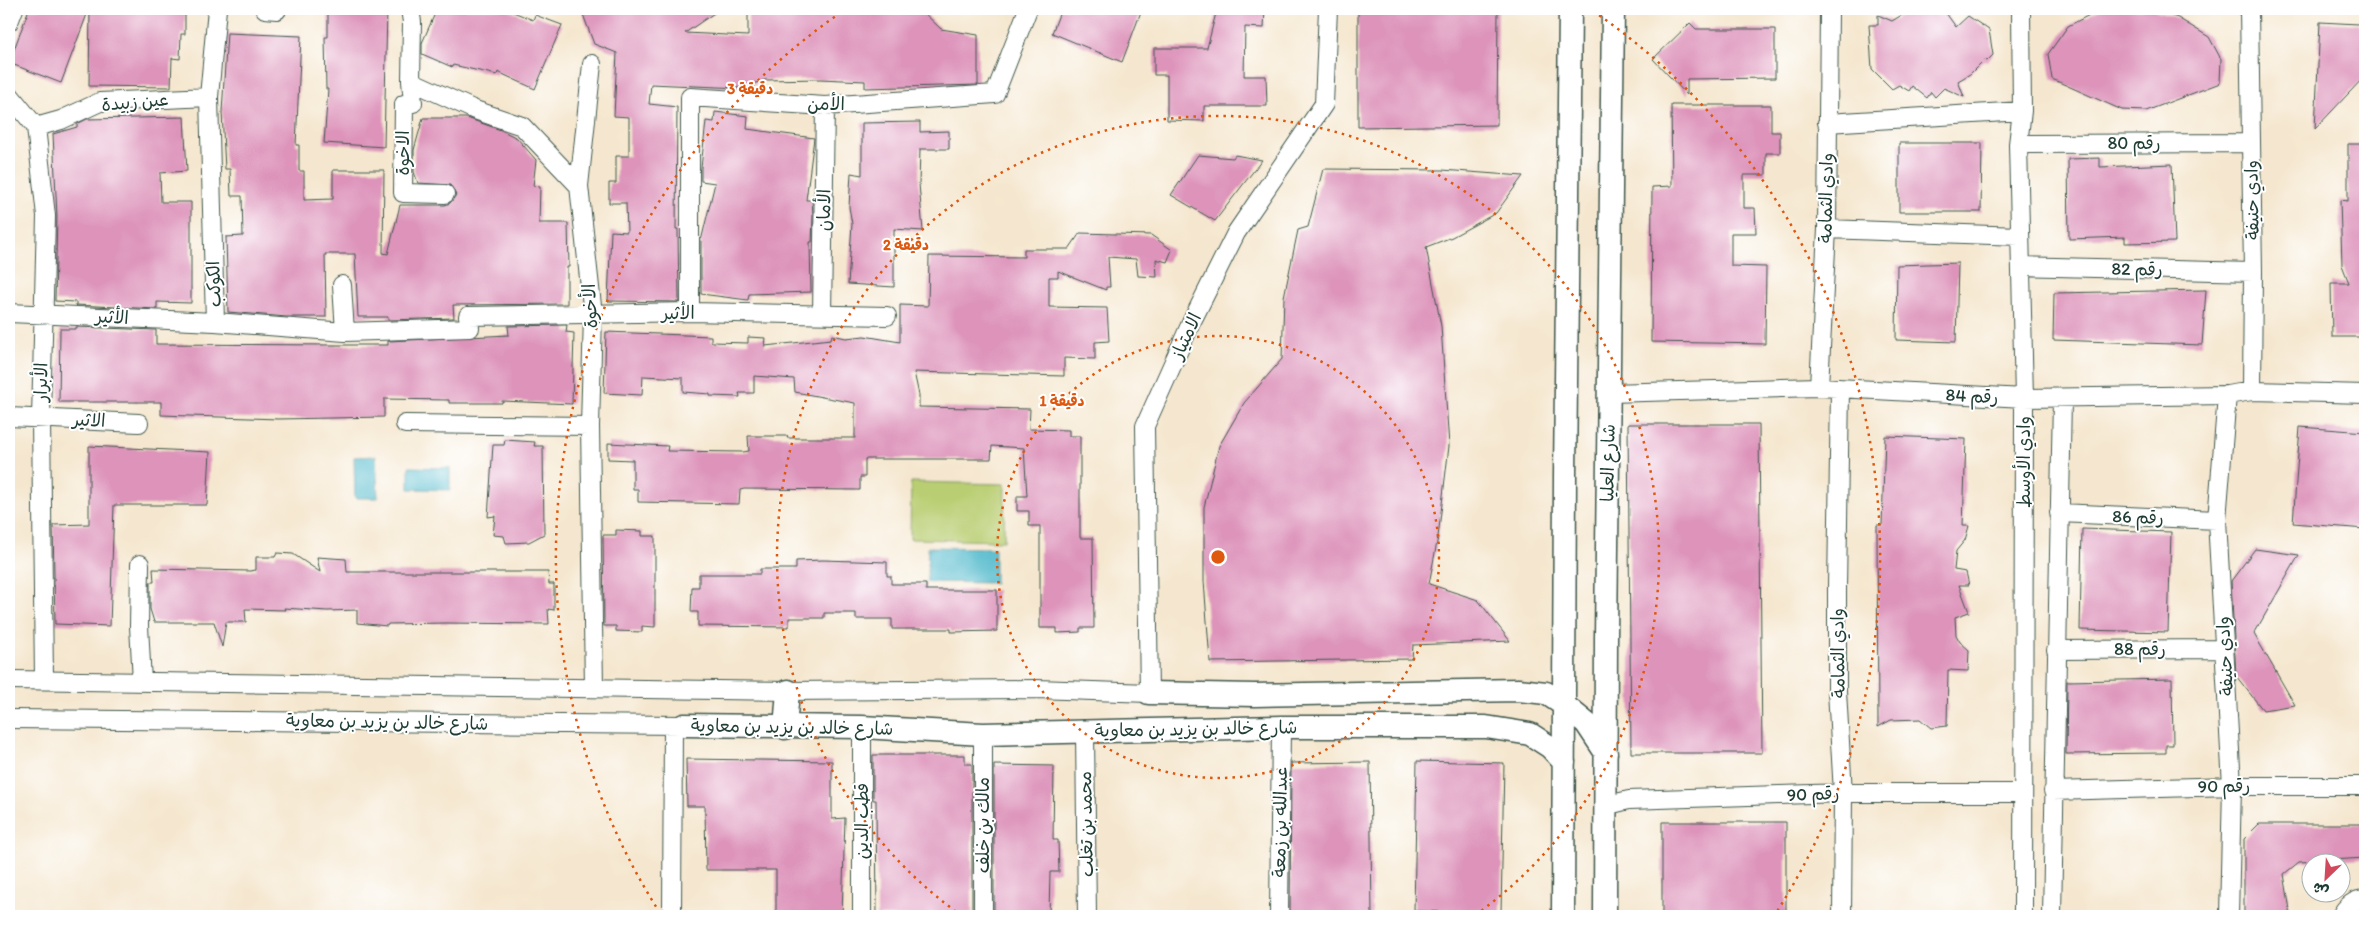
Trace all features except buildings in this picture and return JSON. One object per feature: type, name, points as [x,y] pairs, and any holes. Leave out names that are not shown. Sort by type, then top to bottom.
[{"type":"main road","points":[[1562,916],[1564,477],[1570,9]]},
{"type":"main road","name":"شارع العليا","points":[[1605,916],[1604,806],[1613,9]]},
{"type":"main road","name":"شارع خالد بن يزيد بن معاوية","points":[[1149,693],[1256,695],[1518,690],[1546,693],[1586,723],[1606,753]]},
{"type":"main road","points":[[785,728],[788,691]]},
{"type":"main road","points":[[1486,727],[1493,720],[1496,710],[1494,700],[1488,692]]},
{"type":"main road","name":"شارع خالد بن يزيد بن معاوية","points":[[679,725],[785,728],[862,727],[983,734],[1281,727],[1486,727],[1530,734],[1550,747],[1564,762]]},
{"type":"street","points":[[9,22],[14,9]]},
{"type":"street","name":"الكوكب","points":[[217,9],[209,97],[215,322],[345,332],[470,328],[468,316]]},
{"type":"street","name":"الأمن","points":[[690,312],[690,97],[825,106],[995,94],[1028,9]]},
{"type":"street","name":"الامتياز","points":[[1149,693],[1145,426],[1191,323],[1236,233],[1324,104],[1328,9]]},
{"type":"street","name":"وادي الثمامة","points":[[1819,387],[1827,229],[1829,9]]},
{"type":"street","name":"وادي الأوسط","points":[[2021,9],[2022,111],[2018,144],[2024,398],[2023,916]]},
{"type":"street","name":"وادي حنيفة","points":[[2249,9],[2253,272],[2252,391]]},
{"type":"street","points":[[413,103],[411,81],[414,13]]},
{"type":"street","name":"الأخوة","points":[[592,64],[579,186],[592,315],[590,426],[594,687]]},
{"type":"street","points":[[411,81],[475,110],[522,126],[579,186]]},
{"type":"street","points":[[413,103],[429,89]]},
{"type":"street","points":[[9,94],[36,126]]},
{"type":"street","name":"عين زبيدة","points":[[36,126],[61,120],[100,102],[209,97]]},
{"type":"street","name":"الاخوة","points":[[413,103],[404,104],[404,193],[445,194]]},
{"type":"street","name":"الأمان","points":[[822,314],[825,106]]},
{"type":"street","points":[[1827,123],[2022,111]]},
{"type":"street","name":"الأبرار","points":[[36,126],[46,216],[42,314],[41,418],[44,680]]},
{"type":"street","name":"رقم 80","points":[[2018,144],[2251,143]]},
{"type":"street","points":[[1827,229],[2019,236]]},
{"type":"street","name":"رقم 82","points":[[2021,266],[2253,272]]},
{"type":"street","points":[[342,285],[345,332]]},
{"type":"street","name":"الأثير","points":[[468,316],[690,312],[887,316]]},
{"type":"street","name":"الأثير","points":[[9,313],[215,322]]},
{"type":"street","name":"رقم 84","points":[[1609,393],[1819,387],[2062,399],[2226,395],[2252,391],[2365,394]]},
{"type":"street","name":"وادي الثمامة","points":[[1840,389],[1837,682],[1843,793],[1842,916]]},
{"type":"street","name":"وادي حنيفة","points":[[2226,395],[2217,520],[2232,786],[2229,916]]},
{"type":"street","name":"وادي الأوسط","points":[[2052,916],[2062,399]]},
{"type":"street","name":"الاثير","points":[[9,417],[139,423]]},
{"type":"street","points":[[405,424],[590,426]]},
{"type":"street","name":"رقم 86","points":[[2059,513],[2217,520]]},
{"type":"street","points":[[140,564],[139,626],[142,682]]},
{"type":"street","name":"رقم 88","points":[[2056,650],[2224,649]]},
{"type":"street","name":"شارع خالد بن يزيد بن معاوية","points":[[9,680],[788,691],[1037,689],[1149,693]]},
{"type":"street","name":"شارع خالد بن يزيد بن معاوية","points":[[9,719],[679,725]]},
{"type":"street","points":[[672,916],[679,725]]},
{"type":"street","name":"قطب الدين","points":[[862,727],[862,916]]},
{"type":"street","name":"عبدالله بن زمعة","points":[[1279,916],[1281,727]]},
{"type":"street","name":"محمد بن تغلب","points":[[1085,731],[1087,916]]},
{"type":"street","name":"مالك بن خلف","points":[[983,734],[983,916]]},
{"type":"street","name":"رقم 90","points":[[2053,791],[2232,786],[2365,786]]},
{"type":"street","name":"رقم 90","points":[[1604,806],[1629,800],[1843,793],[2023,792]]},
{"type":"street","points":[[2341,916],[2344,910],[2360,899],[2365,899]]},
{"type":"green space","points":[[911,482],[1005,484],[1004,541],[910,539]]},
{"type":"water","points":[[376,456],[378,498],[355,498],[354,457]]},
{"type":"water","points":[[409,467],[450,468],[450,490],[409,489]]},
{"type":"water","points":[[928,547],[995,548],[995,583],[927,582]]}]
